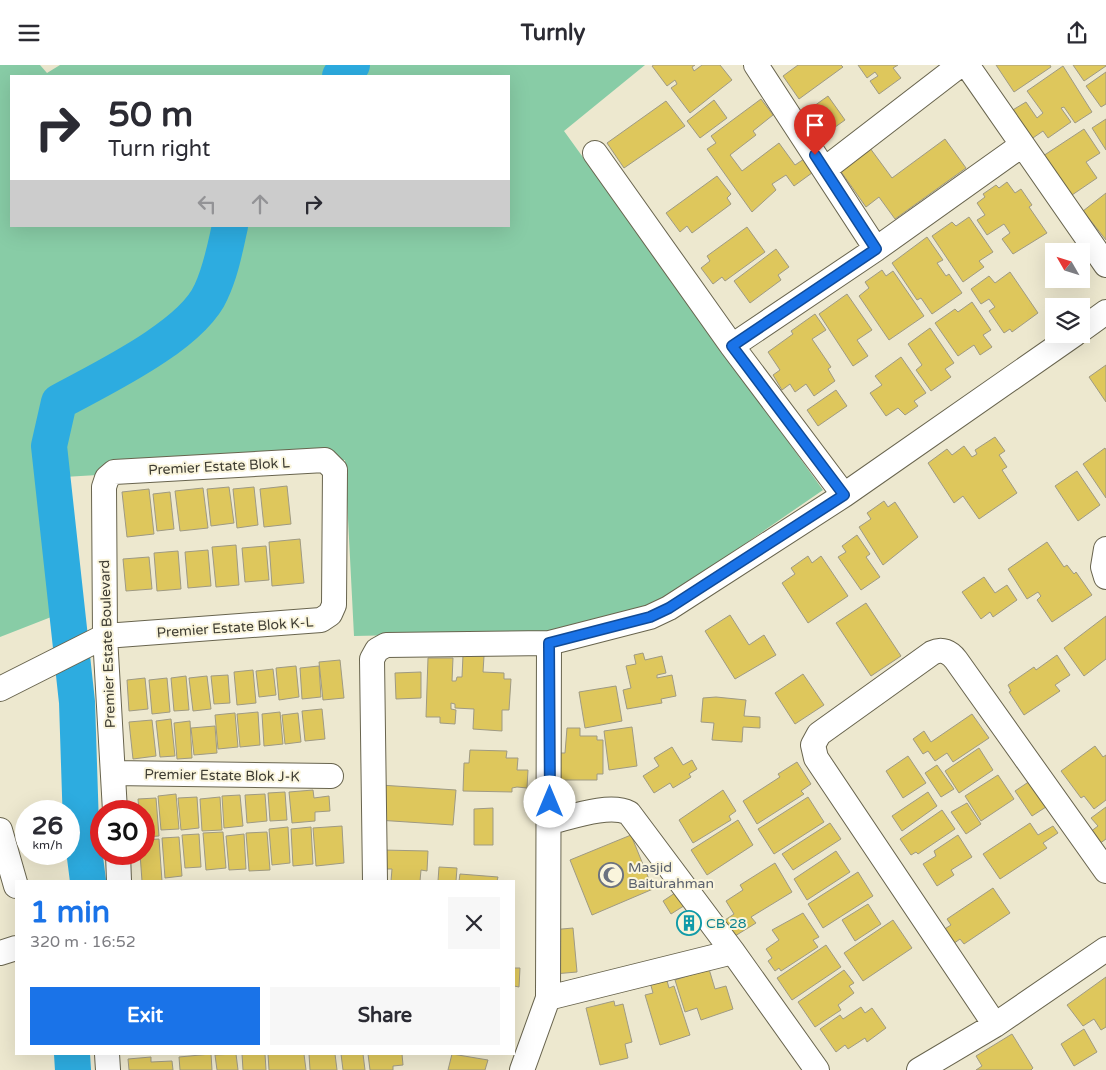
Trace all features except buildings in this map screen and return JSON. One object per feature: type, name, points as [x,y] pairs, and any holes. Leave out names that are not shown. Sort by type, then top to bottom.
[{"type":"street","points":[[756,65],[876,249]]},
{"type":"street","points":[[825,169],[960,65]]},
{"type":"street","points":[[966,65],[1106,265]]},
{"type":"street","points":[[732,346],[876,249],[1022,145]]},
{"type":"street","points":[[596,153],[732,346],[844,495]]},
{"type":"street","points":[[1090,324],[1106,312]]},
{"type":"street","points":[[375,880],[372,659],[375,653],[386,645],[549,643],[650,617],[669,608],[844,495],[1062,343]]},
{"type":"street","name":"Premier Estate Blok L","points":[[107,478],[114,472],[325,460],[331,464]]},
{"type":"street","name":"Premier Estate Blok K-L","points":[[105,636],[326,618],[334,605],[335,469],[331,464]]},
{"type":"street","name":"Premier Estate Boulevard","points":[[107,478],[104,487],[105,636],[114,800]]},
{"type":"street","points":[[1106,549],[1103,567],[1106,577]]},
{"type":"street","points":[[0,689],[36,669],[84,648],[105,636]]},
{"type":"street","points":[[522,1070],[548,998],[550,822],[549,643]]},
{"type":"street","points":[[995,1025],[816,758],[813,745],[819,734],[932,653],[942,650],[947,652],[956,660],[1106,871]]},
{"type":"street","name":"Premier Estate Blok J-K","points":[[113,773],[331,776]]},
{"type":"street","points":[[550,822],[606,809],[617,809],[629,813],[733,952],[817,1070]]},
{"type":"street","points":[[0,830],[15,882]]},
{"type":"street","points":[[118,865],[119,880]]},
{"type":"street","points":[[0,953],[15,948]]},
{"type":"street","points":[[919,1070],[995,1025],[1106,949]]},
{"type":"street","points":[[548,998],[733,952]]},
{"type":"street","points":[[108,1055],[108,1070]]},
{"type":"green space","points":[[0,65],[40,65],[47,73],[60,65],[645,65],[564,131],[823,490],[659,603],[543,632],[354,636],[345,460],[64,477],[64,612],[0,637]]},
{"type":"waterway","points":[[341,75],[352,65]]},
{"type":"waterway","points":[[88,880],[81,826],[77,702],[49,446],[59,402],[144,355],[185,325],[201,308],[211,292],[217,276],[230,227]]},
{"type":"waterway","points":[[72,1055],[73,1070]]},
{"type":"place","name":"Masjid Baiturahman","points":[[611,875]]},
{"type":"place","name":"CB 28","points":[[689,923]]},
{"type":"route","points":[[550,802],[549,643],[650,617],[669,608],[844,495],[732,346],[876,249],[815,155]]}]
